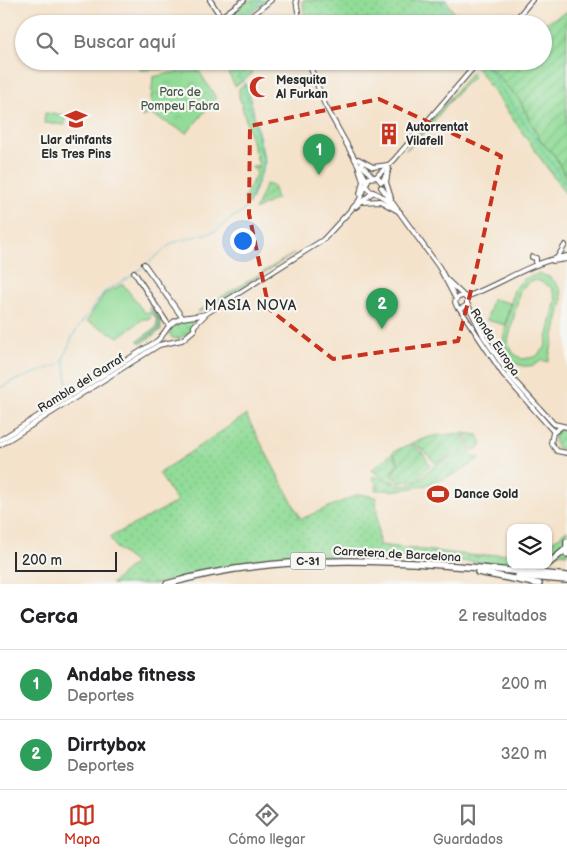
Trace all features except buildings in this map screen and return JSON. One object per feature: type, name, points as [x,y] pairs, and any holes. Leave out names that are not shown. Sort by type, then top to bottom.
[{"type":"highway","points":[[552,560],[566,548]]},
{"type":"highway","points":[[372,561],[374,563],[567,580]]},
{"type":"highway","name":"Carretera de Barcelona","points":[[167,584],[222,570],[265,564],[372,561],[567,576]]},
{"type":"highway","points":[[487,569],[507,568]]},
{"type":"highway","points":[[494,574],[539,584]]},
{"type":"street","points":[[210,0],[219,15]]},
{"type":"street","points":[[225,15],[244,0]]},
{"type":"street","points":[[253,15],[271,0]]},
{"type":"street","points":[[298,0],[299,15]]},
{"type":"street","points":[[520,15],[532,0]]},
{"type":"street","points":[[311,70],[325,105],[353,154],[374,177]]},
{"type":"street","points":[[134,272],[168,327],[167,335],[173,341],[182,340],[190,334],[194,326],[207,313],[323,240],[352,210],[375,192],[381,185],[394,160],[472,70]]},
{"type":"street","points":[[358,161],[373,167],[390,166]]},
{"type":"street","points":[[358,161],[367,183]]},
{"type":"street","points":[[356,204],[363,181],[358,161]]},
{"type":"street","points":[[352,210],[367,183],[390,166]]},
{"type":"street","points":[[390,166],[386,182],[392,200]]},
{"type":"street","name":"Ronda Europa","points":[[374,177],[392,200],[397,211]]},
{"type":"street","name":"Ronda Europa","points":[[367,183],[375,192],[388,200],[447,280],[466,300],[484,337],[510,376],[552,422],[565,427]]},
{"type":"street","points":[[362,202],[380,201],[397,211]]},
{"type":"street","points":[[557,258],[564,245],[567,252]]},
{"type":"street","points":[[530,266],[532,257],[535,263]]},
{"type":"street","points":[[460,310],[466,300],[535,263],[567,257]]},
{"type":"street","points":[[520,271],[535,263],[567,257]]},
{"type":"street","points":[[144,264],[182,317]]},
{"type":"street","name":"Ronda Europa","points":[[447,280],[456,298],[455,304],[503,374],[554,432]]},
{"type":"street","points":[[451,305],[456,298],[466,300]]},
{"type":"street","points":[[168,327],[182,317],[207,313]]},
{"type":"street","points":[[191,317],[194,326]]},
{"type":"street","name":"Rambla del Garraf","points":[[0,440],[157,342],[164,336],[168,327]]},
{"type":"street","name":"Rambla del Garraf","points":[[0,445],[159,345],[173,341]]},
{"type":"street","name":"Ronda Europa","points":[[565,427],[554,432],[551,438],[552,446],[560,452],[567,453]]},
{"type":"highlighted area","points":[[379,99],[501,156],[475,275],[458,341],[333,359],[269,309],[249,214],[250,126]]},
{"type":"green space","points":[[249,0],[267,0],[249,15],[231,15]]},
{"type":"green space","points":[[303,0],[446,0],[455,15],[304,15]]},
{"type":"green space","points":[[567,12],[567,179],[554,154],[541,142],[519,99],[492,70],[552,70],[552,20]]},
{"type":"green space","points":[[227,70],[251,70],[252,74],[235,86]]},
{"type":"green space","points":[[478,70],[493,70],[519,99],[541,142],[554,154],[567,179],[567,196]]},
{"type":"green space","name":"Parc de Pompeu Fabra","points":[[199,71],[216,98],[187,133],[150,114],[142,117],[142,115],[150,111],[153,77],[170,73]]},
{"type":"green space","points":[[471,73],[474,74],[473,77],[455,94],[423,134],[405,151]]},
{"type":"green space","points":[[245,84],[248,88],[265,162],[249,205],[244,199],[257,172],[251,167],[259,166],[239,96],[239,88]]},
{"type":"green space","points":[[45,113],[65,115],[65,125],[44,123]]},
{"type":"green space","points":[[266,184],[273,186],[277,198],[255,210]]},
{"type":"green space","points":[[295,253],[227,297],[198,311]]},
{"type":"green space","points":[[538,274],[548,277],[556,283],[562,296],[548,362],[542,360],[529,366],[520,365],[508,357],[503,340],[514,289],[524,279]],"holes":[[[537,280],[551,287],[556,299],[545,348],[535,357],[522,359],[513,353],[508,342],[520,290],[529,282]]]},
{"type":"green space","points":[[123,284],[144,312],[151,313],[150,319],[143,319],[119,337],[87,321],[104,294]]},
{"type":"green space","points":[[492,299],[510,303],[505,325],[487,320]]},
{"type":"green space","points":[[151,305],[161,320],[161,330],[142,343],[137,341],[157,327],[157,320],[149,308]]},
{"type":"green space","points":[[187,319],[192,322],[192,330],[179,339],[172,338],[169,332],[171,328]]},
{"type":"green space","points":[[246,415],[301,519],[359,494],[376,497],[379,545],[478,556],[507,553],[507,564],[372,556],[312,556],[234,565],[155,584],[111,584],[135,563],[116,548],[110,537],[177,502],[159,473]]},
{"type":"green space","points":[[560,430],[567,430],[567,450],[558,448],[554,442],[555,435]]},
{"type":"green space","points":[[461,433],[472,452],[455,454],[435,463],[423,450],[411,443],[433,436]]},
{"type":"green space","points":[[463,433],[478,435],[482,444],[474,451]]},
{"type":"green space","points":[[410,444],[423,453],[430,465],[416,480],[398,483],[393,473],[399,463],[393,452]]},
{"type":"green space","points":[[392,453],[398,463],[392,473],[394,482],[385,480],[372,470]]},
{"type":"green space","points":[[466,455],[480,458],[455,473],[430,484],[404,490],[375,490],[376,486],[380,489],[372,477],[398,485],[409,485],[419,480],[440,462]]},
{"type":"green space","points":[[567,530],[567,554],[558,553],[552,557],[552,542]]},
{"type":"waterway","points":[[243,15],[261,0]]},
{"type":"waterway","points":[[440,0],[448,15]]},
{"type":"waterway","points":[[146,265],[172,243],[216,231],[231,218],[243,212],[263,170],[264,164],[243,82],[236,70]]},
{"type":"waterway","points":[[489,70],[567,186]]},
{"type":"waterway","points":[[136,272],[143,267]]},
{"type":"waterway","points":[[0,388],[10,382],[62,362],[73,335],[104,292],[133,275]]},
{"type":"waterway","points":[[64,357],[68,389]]},
{"type":"place","name":"Mesquita Al Furkan","points":[[260,87]]},
{"type":"place","name":"Llar d'infants Els Tres Pins","points":[[76,119]]},
{"type":"place","name":"Autorrentat Vilafell","points":[[389,134]]},
{"type":"place","name":"Andabe fitness","points":[[319,175]]},
{"type":"place","name":"Dirrtybox","points":[[382,329]]},
{"type":"place","name":"Dance Gold","points":[[438,494]]},
{"type":"district","name":"MASIA NOVA","points":[[251,305]]}]
